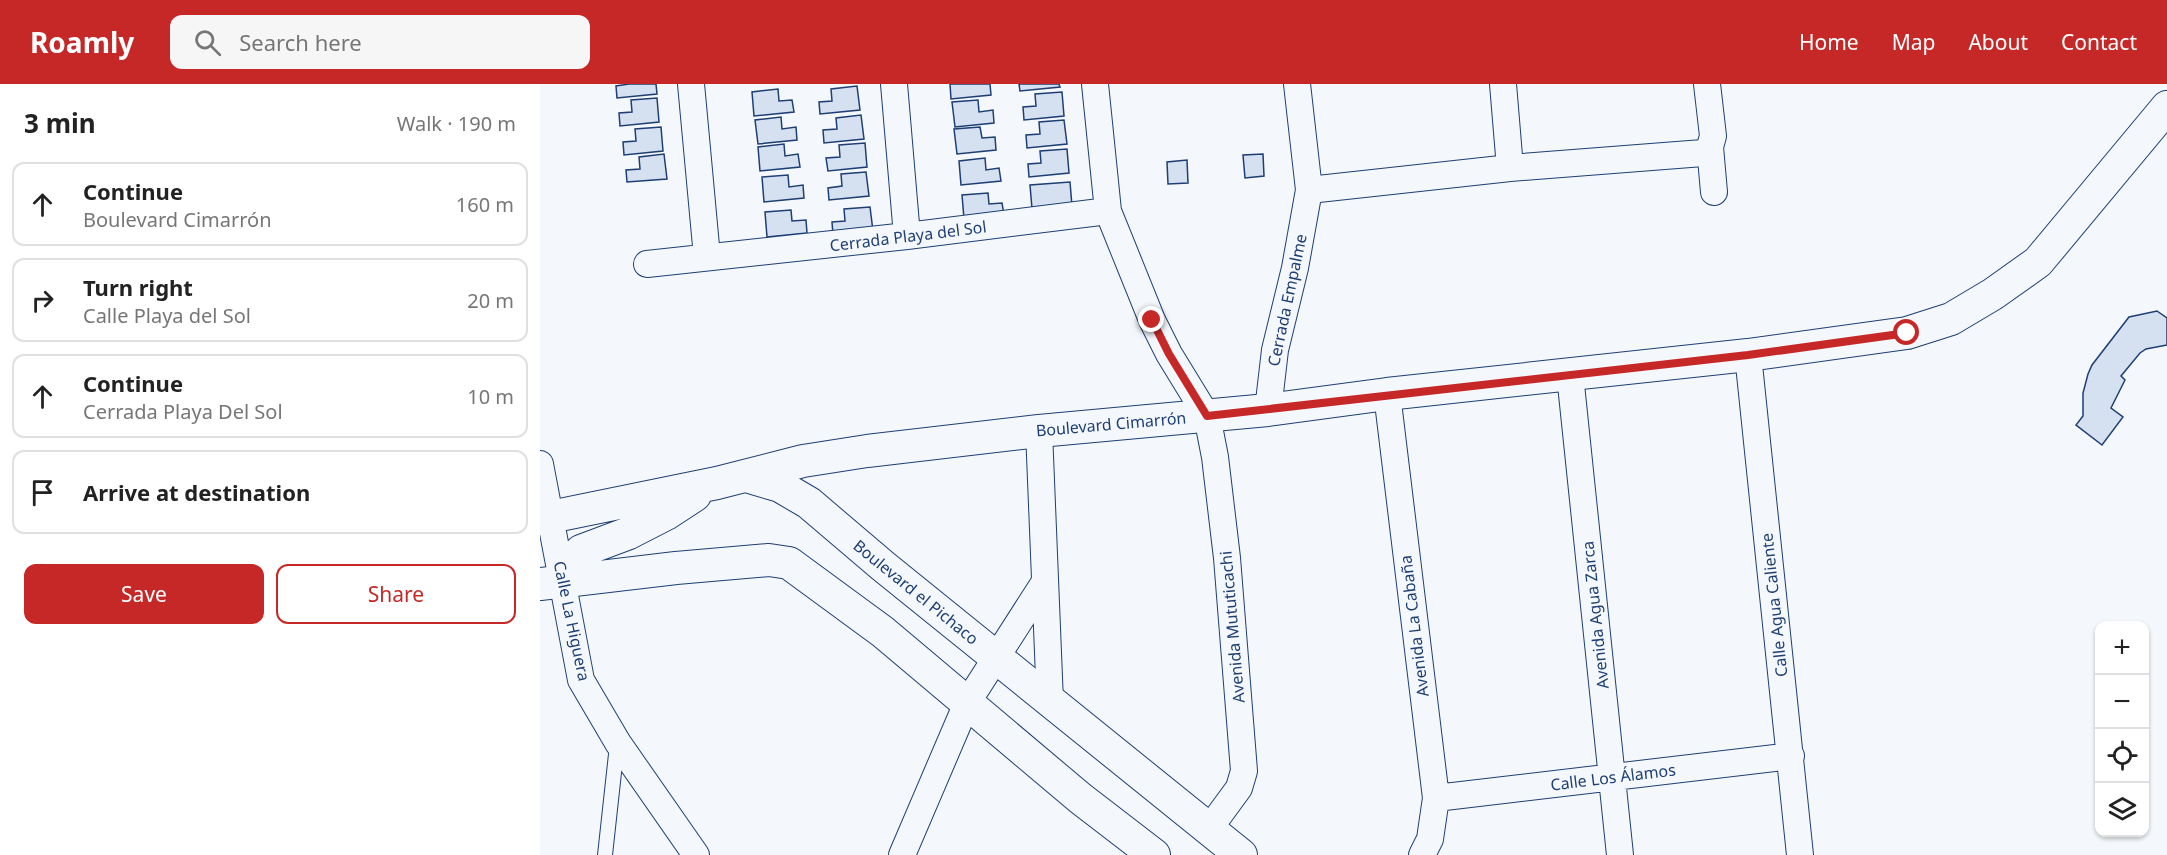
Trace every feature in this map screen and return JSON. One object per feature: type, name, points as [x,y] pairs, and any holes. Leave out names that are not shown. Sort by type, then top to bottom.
[{"type":"street","points":[[647,264],[707,257],[692,84]]},
{"type":"street","name":"Cerrada Playa del Sol","points":[[894,84],[908,237]]},
{"type":"street","points":[[1095,84],[1108,211],[1152,320],[1169,354],[1207,416]]},
{"type":"street","name":"Cerrada Empalme","points":[[1268,410],[1275,351],[1295,268],[1309,190],[1297,84]]},
{"type":"street","points":[[1503,84],[1510,168]]},
{"type":"street","points":[[1707,84],[1713,136],[1710,147],[1714,192]]},
{"type":"street","name":"Boulevard Cimarrón","points":[[731,480],[803,461],[1039,431],[1268,410],[1387,394],[1748,355],[1907,333],[1951,319],[1993,294],[2038,261],[2167,107]]},
{"type":"street","points":[[1309,190],[1510,168],[1703,153],[1710,147]]},
{"type":"street","name":"Cerrada Playa del Sol","points":[[707,257],[908,237],[1108,211]]},
{"type":"street","name":"Calle Agua Caliente","points":[[1748,355],[1800,855]]},
{"type":"street","name":"Avenida Agua Zarca","points":[[1570,375],[1620,855]]},
{"type":"street","name":"Avenida La Cabaña","points":[[1387,394],[1436,798],[1430,839],[1422,855]]},
{"type":"street","name":"Avenida Mututicachi","points":[[1207,416],[1215,457],[1227,558],[1244,771],[1239,788],[1209,829]]},
{"type":"street","points":[[1039,431],[1050,702]]},
{"type":"street","name":"Calle La Higuera","points":[[540,464],[551,583],[581,680],[618,743],[696,855]]},
{"type":"street","points":[[551,583],[581,551],[629,533],[666,514],[693,495],[731,480]]},
{"type":"street","name":"Boulevard el Pichaco","points":[[546,517],[731,480],[780,486],[809,503],[1050,702],[1241,855]]},
{"type":"street","points":[[551,583],[676,568],[770,560],[789,563],[883,632],[1080,798],[1154,855]]},
{"type":"street","points":[[902,855],[967,703],[1044,583]]},
{"type":"street","name":"Calle Los Álamos","points":[[1436,798],[1791,756]]},
{"type":"lane","points":[[605,855],[618,743]]},
{"type":"building","points":[[656,84],[657,94],[617,98],[616,86]]},
{"type":"building","points":[[950,84],[990,84],[991,95],[951,99]]},
{"type":"building","points":[[1019,84],[1059,84],[1060,87],[1020,91]]},
{"type":"building","points":[[857,86],[860,110],[820,114],[819,102],[832,101],[831,89]]},
{"type":"building","points":[[778,89],[779,101],[792,100],[794,112],[754,116],[752,92]]},
{"type":"building","points":[[1062,92],[1064,116],[1024,120],[1023,107],[1036,106],[1035,94]]},
{"type":"building","points":[[657,98],[659,122],[620,126],[619,113],[632,112],[631,100]]},
{"type":"building","points":[[978,100],[979,112],[993,110],[994,123],[955,127],[952,102]]},
{"type":"building","points":[[861,115],[864,139],[824,143],[823,130],[837,129],[836,118]]},
{"type":"building","points":[[781,117],[782,129],[796,127],[797,140],[758,144],[755,120]]},
{"type":"building","points":[[1064,120],[1067,144],[1027,148],[1026,135],[1040,134],[1039,122]]},
{"type":"building","points":[[661,127],[663,151],[624,155],[623,142],[636,141],[635,129]]},
{"type":"building","points":[[980,127],[982,138],[995,137],[996,150],[957,154],[954,129]]},
{"type":"building","points":[[865,143],[867,167],[828,171],[826,158],[840,157],[839,145]]},
{"type":"building","points":[[784,144],[785,156],[798,154],[800,167],[760,171],[758,147]]},
{"type":"building","points":[[1067,149],[1069,173],[1029,177],[1028,164],[1041,163],[1040,151]]},
{"type":"building","points":[[664,154],[667,179],[627,182],[626,170],[640,169],[639,157]]},
{"type":"building","points":[[1263,154],[1264,176],[1245,178],[1243,155]]},
{"type":"building","points":[[985,158],[986,170],[999,168],[1001,181],[961,185],[959,161]]},
{"type":"building","points":[[1187,160],[1188,183],[1168,184],[1167,162]]},
{"type":"building","points":[[866,172],[869,196],[829,200],[828,188],[842,186],[841,174]]},
{"type":"building","points":[[788,175],[789,187],[803,185],[804,198],[764,202],[762,177]]},
{"type":"building","points":[[1070,182],[1072,206],[1032,209],[1030,185]]},
{"type":"building","points":[[988,193],[989,204],[1002,203],[1004,215],[964,219],[962,195]]},
{"type":"building","points":[[870,207],[873,231],[833,235],[832,222],[845,221],[844,209]]},
{"type":"building","points":[[791,210],[792,221],[806,220],[807,233],[767,237],[765,212]]},
{"type":"building","points":[[2157,311],[2167,318],[2167,345],[2146,349],[2140,353],[2121,376],[2125,380],[2111,408],[2123,417],[2102,445],[2076,425],[2083,416],[2083,393],[2088,374],[2092,365],[2129,317]]},
{"type":"route","points":[[1152,320],[1169,354],[1207,416],[1748,355],[1907,333]]}]
